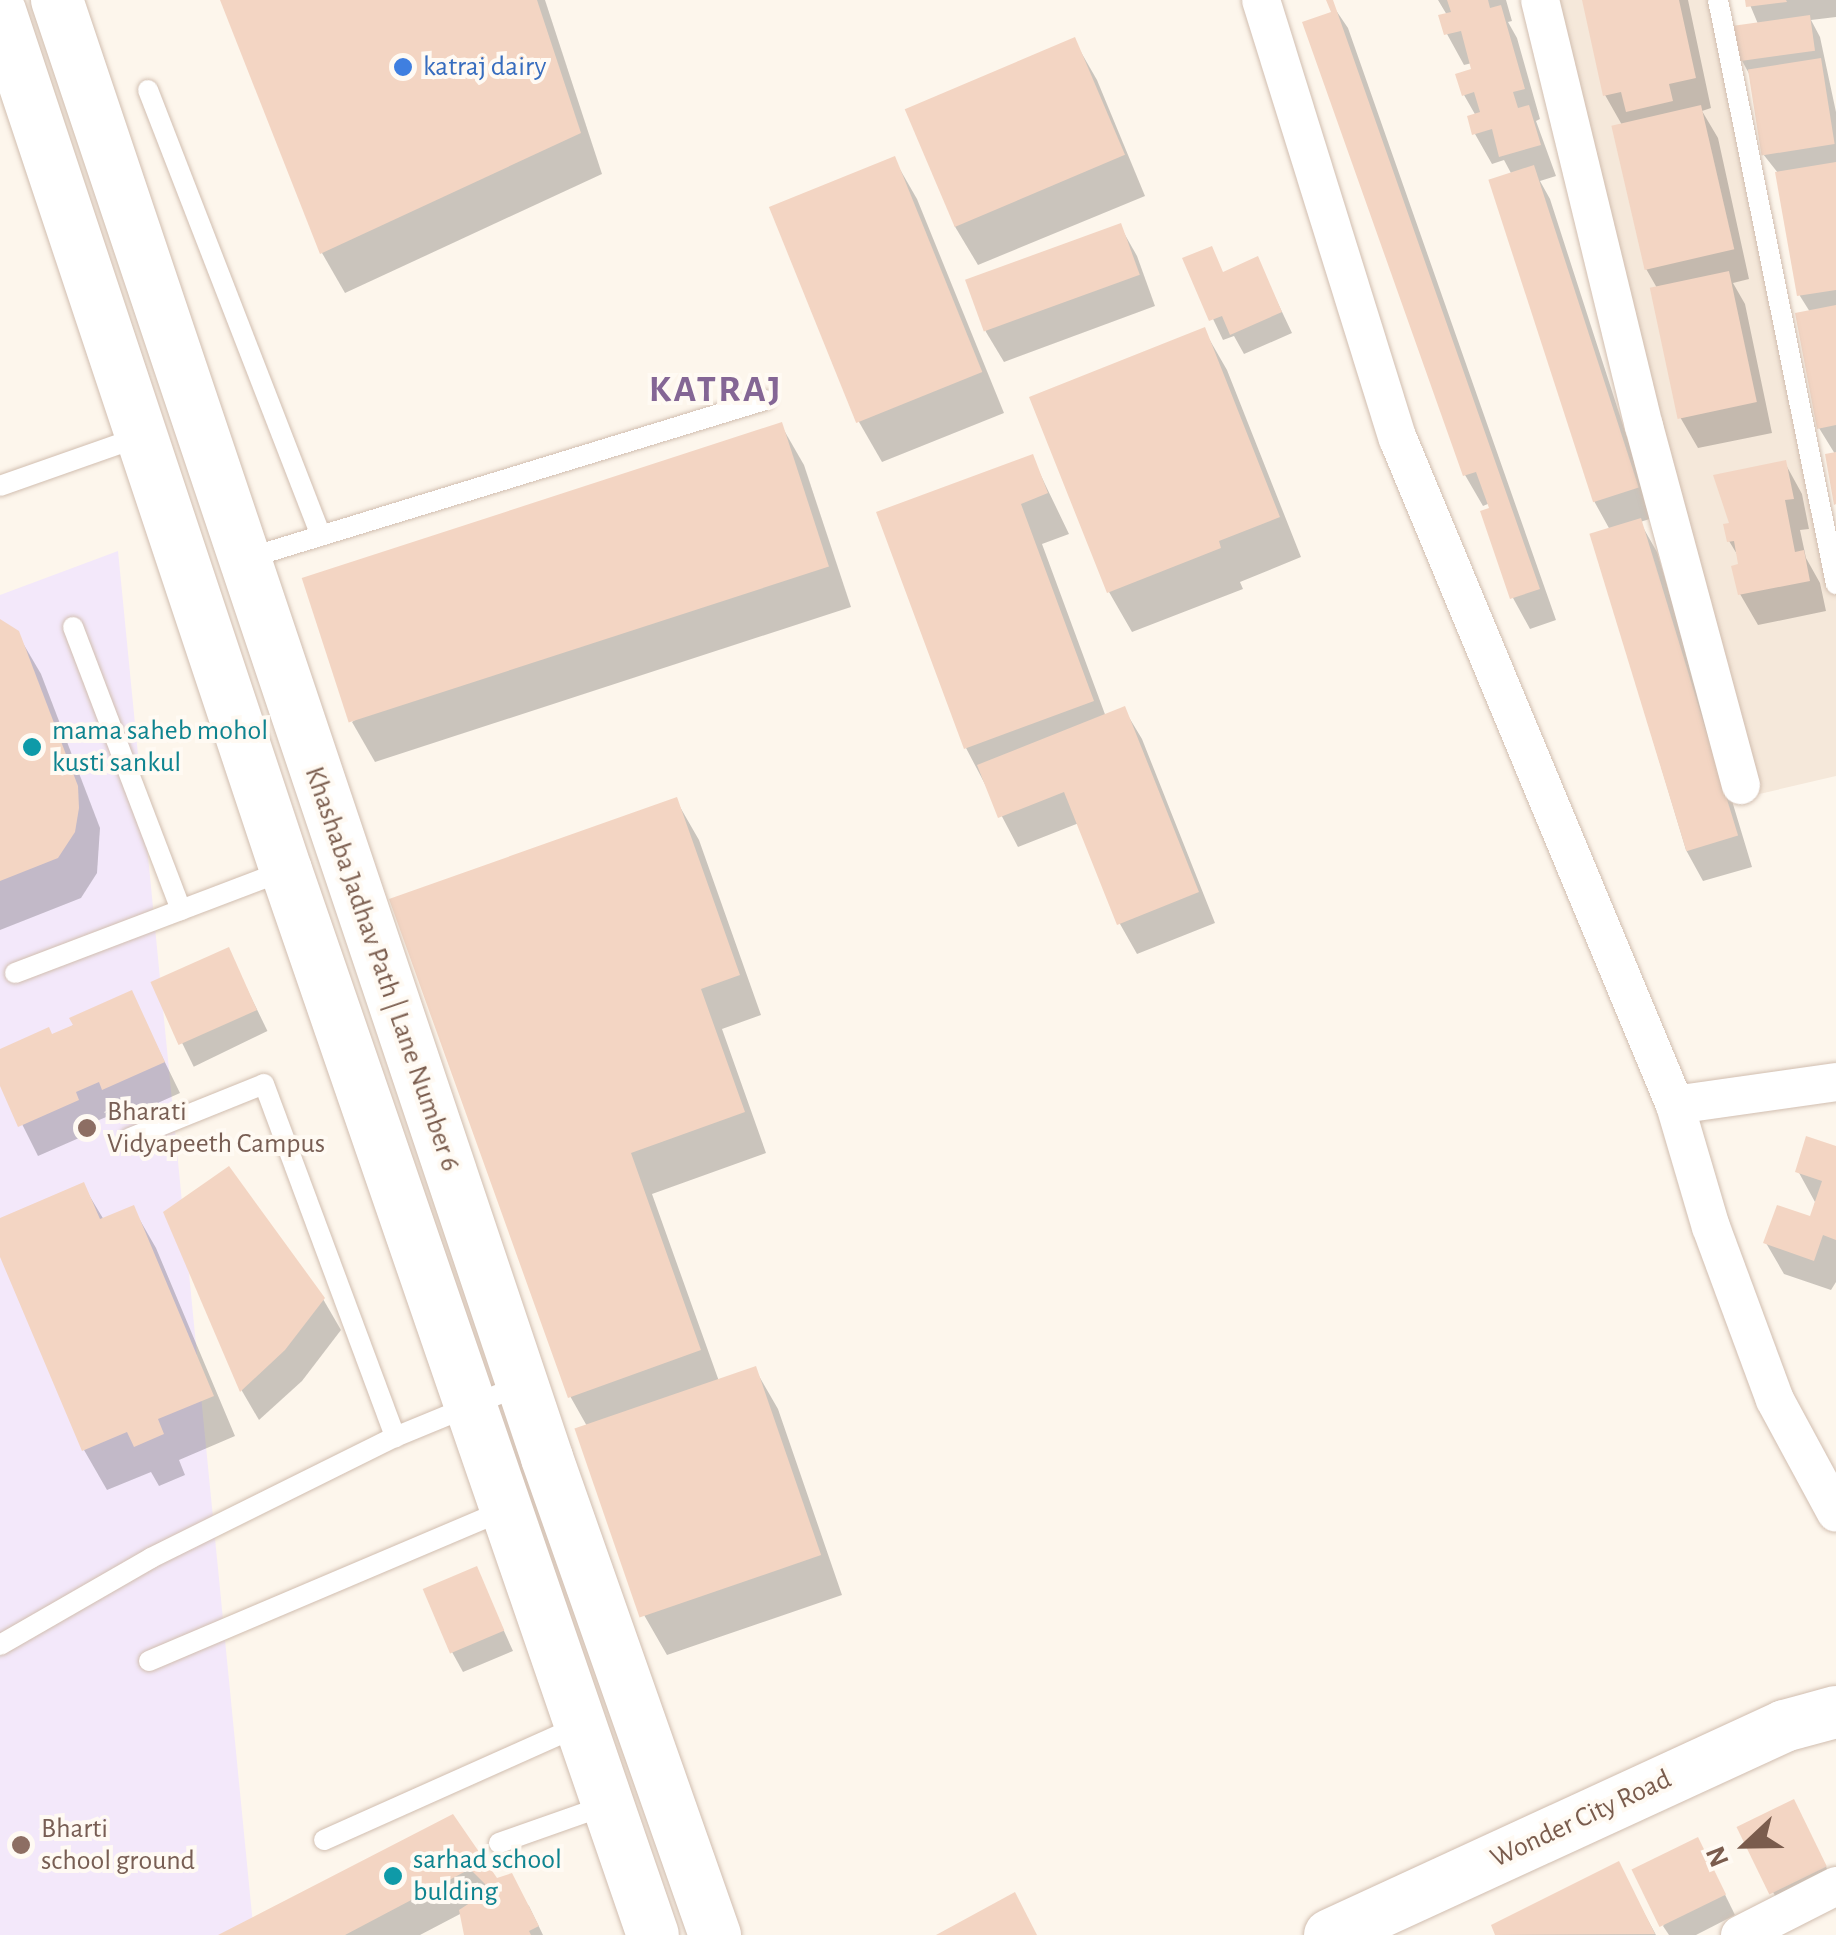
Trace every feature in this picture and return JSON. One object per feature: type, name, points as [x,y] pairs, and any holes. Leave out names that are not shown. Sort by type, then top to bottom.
[{"type":"street","name":"Khashaba Jadhav Path | Lane Number 6","points":[[57,0],[522,1385],[532,1500],[581,1725],[653,1935]]},
{"type":"street","points":[[1261,0],[1398,439],[1675,1105],[1711,1227],[1775,1400],[1836,1512]]},
{"type":"street","points":[[1540,0],[1644,426],[1741,785]]},
{"type":"street","name":"Khashaba Jadhav Path | Lane Number 6","points":[[0,11],[12,83],[141,436],[470,1404],[532,1500],[714,1935]]},
{"type":"street","points":[[1675,1105],[1836,1082]]},
{"type":"street","name":"Wonder City Road","points":[[1330,1935],[1784,1726],[1836,1712]]},
{"type":"street","points":[[1740,1935],[1803,1920],[1836,1886]]},
{"type":"lane","points":[[1718,0],[1836,584]]},
{"type":"lane","points":[[148,90],[321,536]]},
{"type":"lane","points":[[243,560],[765,400]]},
{"type":"lane","points":[[0,486],[141,436]]},
{"type":"lane","points":[[72,627],[182,910]]},
{"type":"lane","points":[[15,973],[286,870]]},
{"type":"lane","points":[[130,1138],[264,1084],[395,1437]]},
{"type":"lane","points":[[0,1644],[151,1558],[395,1437],[522,1385]]},
{"type":"lane","points":[[149,1661],[532,1500]]},
{"type":"lane","points":[[324,1840],[581,1725]]},
{"type":"lane","points":[[500,1843],[609,1804]]},
{"type":"shaded area","points":[[1545,0],[1718,0],[1836,586],[1836,776],[1755,795]]},
{"type":"shaded area","name":"Bharati Vidyapeeth Campus","points":[[118,551],[254,1935],[0,1935],[0,595]]},
{"type":"building","name":"katraj dairy","points":[[220,0],[537,0],[581,133],[320,254]]},
{"type":"building","points":[[1326,0],[1333,0],[1540,589],[1510,599],[1480,511],[1489,508],[1476,472],[1463,476],[1302,22],[1331,12]]},
{"type":"building","points":[[1447,0],[1488,0],[1490,8],[1501,5],[1525,89],[1513,92],[1518,108],[1529,105],[1541,145],[1499,157],[1492,129],[1472,135],[1467,116],[1480,112],[1474,92],[1462,96],[1455,74],[1471,69],[1461,31],[1444,35],[1438,15],[1451,12]]},
{"type":"building","points":[[1582,0],[1679,0],[1696,78],[1669,84],[1673,101],[1626,112],[1621,92],[1603,96]]},
{"type":"building","points":[[1745,0],[1786,0],[1787,2],[1746,7]]},
{"type":"building","points":[[1810,15],[1815,51],[1739,61],[1734,26]]},
{"type":"building","points":[[1075,37],[1125,155],[955,227],[905,109]]},
{"type":"building","points":[[1821,58],[1835,144],[1762,156],[1748,70]]},
{"type":"building","points":[[1701,105],[1734,249],[1645,270],[1611,126]]},
{"type":"building","points":[[895,156],[982,372],[856,423],[769,207]]},
{"type":"building","points":[[1836,162],[1836,290],[1797,296],[1775,172]]},
{"type":"building","points":[[1534,165],[1639,487],[1593,502],[1488,180]]},
{"type":"building","points":[[1121,223],[1140,275],[984,331],[965,280]]},
{"type":"building","points":[[1212,246],[1223,272],[1258,256],[1282,312],[1230,335],[1222,316],[1209,321],[1182,258]]},
{"type":"building","points":[[1729,271],[1757,402],[1678,419],[1650,288]]},
{"type":"building","points":[[1836,305],[1836,425],[1817,429],[1795,313]]},
{"type":"building","points":[[1205,327],[1280,517],[1219,541],[1221,548],[1107,593],[1029,397]]},
{"type":"building","points":[[782,422],[829,567],[349,723],[302,578]]},
{"type":"building","points":[[1836,452],[1836,504],[1834,505],[1825,454]]},
{"type":"building","points":[[1033,454],[1048,493],[1021,504],[1094,701],[964,749],[876,512]]},
{"type":"building","points":[[1786,460],[1794,499],[1785,500],[1795,552],[1804,550],[1810,581],[1738,595],[1731,566],[1738,564],[1734,541],[1727,542],[1723,524],[1729,523],[1713,475]]},
{"type":"building","points":[[1641,518],[1738,835],[1686,851],[1589,534]]},
{"type":"building","name":"mama saheb mohol kusti sankul","points":[[0,619],[19,631],[78,786],[79,808],[75,832],[58,858],[0,881]]},
{"type":"building","points":[[1125,706],[1199,892],[1117,925],[1064,792],[998,818],[977,765]]},
{"type":"building","points":[[677,797],[740,975],[701,989],[745,1112],[631,1153],[701,1350],[568,1398],[389,899]]},
{"type":"building","points":[[229,947],[257,1010],[178,1045],[150,982]]},
{"type":"building","points":[[132,990],[165,1062],[102,1090],[99,1082],[76,1092],[79,1100],[18,1127],[0,1086],[0,1049],[49,1027],[52,1034],[73,1025],[69,1018]]},
{"type":"building","points":[[1806,1136],[1836,1146],[1836,1240],[1823,1235],[1814,1261],[1763,1243],[1777,1205],[1810,1216],[1822,1181],[1795,1172]]},
{"type":"building","points":[[229,1166],[325,1298],[285,1350],[240,1392],[163,1212]]},
{"type":"building","points":[[84,1182],[100,1219],[134,1205],[214,1396],[158,1419],[164,1434],[134,1447],[127,1432],[82,1451],[0,1257],[0,1218]]},
{"type":"building","points":[[756,1366],[821,1555],[640,1618],[574,1429]]},
{"type":"building","points":[[477,1566],[504,1630],[450,1653],[423,1589]]},
{"type":"building","points":[[1794,1799],[1827,1866],[1769,1894],[1736,1827]]},
{"type":"building","name":"sarhad school bulding","points":[[453,1814],[497,1878],[512,1873],[539,1926],[529,1931],[531,1935],[464,1935],[459,1910],[485,1893],[486,1885],[470,1869],[345,1935],[218,1935]]},
{"type":"building","points":[[1698,1837],[1726,1895],[1660,1927],[1631,1869]]},
{"type":"building","points":[[1619,1861],[1655,1934],[1495,1935],[1491,1925]]},
{"type":"building","points":[[1015,1892],[1037,1935],[936,1935]]},
{"type":"place","name":"katraj dairy","points":[[403,67]]},
{"type":"place","name":"mama saheb mohol kusti sankul","points":[[32,747]]},
{"type":"place","name":"Bharati Vidyapeeth Campus","points":[[87,1128]]},
{"type":"place","name":"Bharti school ground","points":[[21,1845]]},
{"type":"place","name":"sarhad school bulding","points":[[393,1876]]},
{"type":"district","name":"KATRAJ","points":[[716,391]]}]
